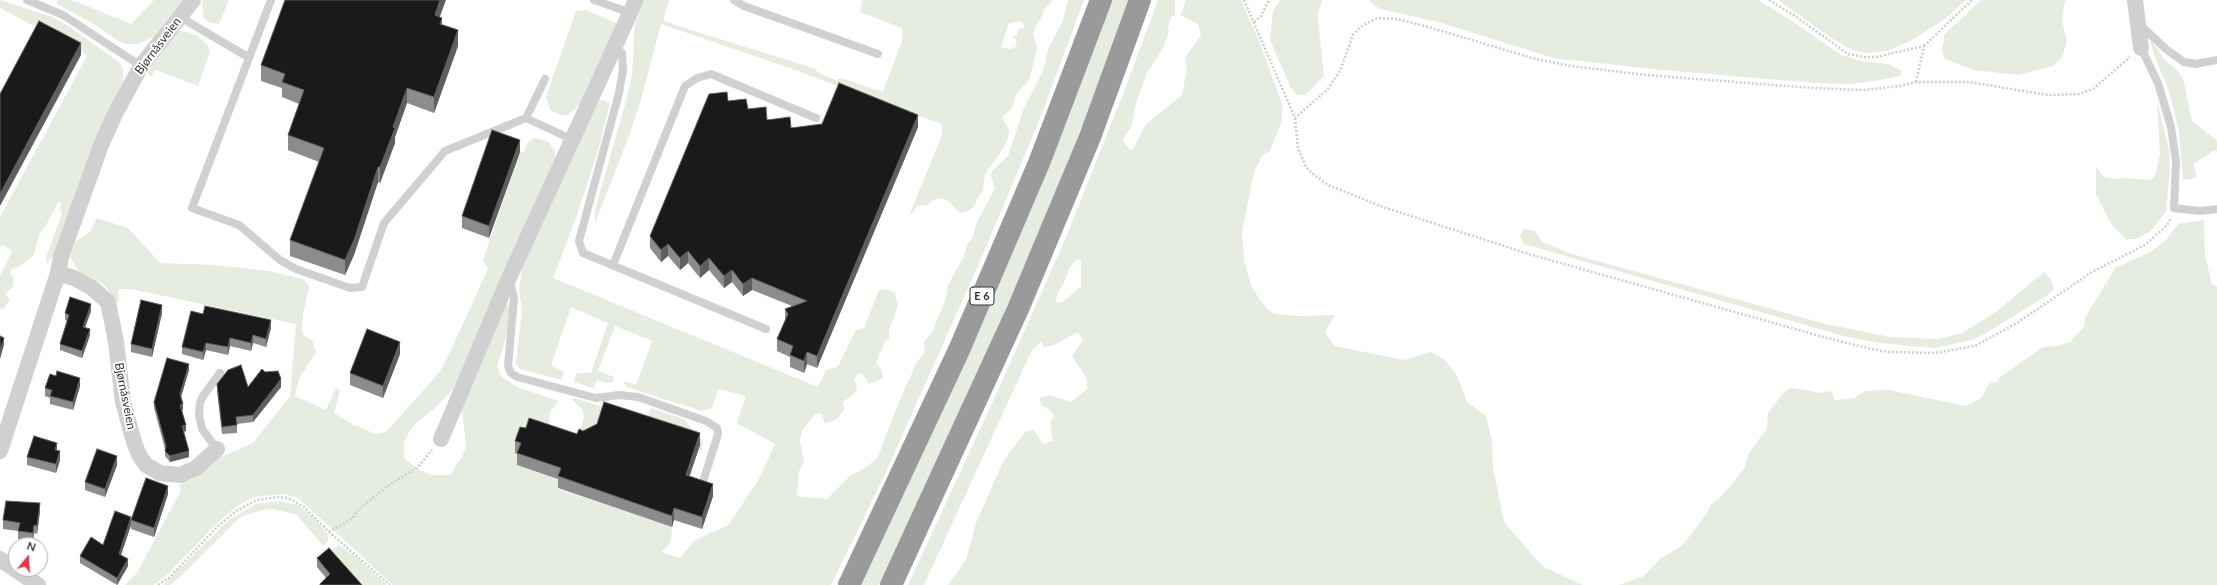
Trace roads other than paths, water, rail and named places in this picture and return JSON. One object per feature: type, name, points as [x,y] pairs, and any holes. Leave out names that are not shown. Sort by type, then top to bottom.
[{"type":"highway","name":"E 6","points":[[849,585],[959,350],[1033,178],[1101,0]]},
{"type":"highway","points":[[891,585],[1018,309],[1090,137],[1140,0]]},
{"type":"street","name":"Bjørnåsveien","points":[[0,451],[31,350],[58,273],[61,257],[101,145],[141,66],[193,0]]},
{"type":"street","points":[[2135,0],[2142,48]]},
{"type":"street","points":[[441,439],[509,278],[571,138],[633,6]]},
{"type":"street","name":"Bjørnåsveien","points":[[58,273],[91,287],[108,302],[116,342],[123,402],[139,455],[146,465],[160,473],[181,475],[196,468],[217,449]]},
{"type":"street","points":[[3,567],[38,585]]},
{"type":"lane","points":[[27,0],[62,14],[141,66]]},
{"type":"lane","points":[[271,0],[248,57],[192,208],[239,225],[280,260],[296,269],[350,288],[362,287],[384,223],[444,151],[526,118],[545,79]]},
{"type":"lane","points":[[594,0],[633,6]]},
{"type":"lane","points":[[734,0],[744,6],[878,54]]},
{"type":"lane","points":[[180,17],[248,57]]},
{"type":"lane","points":[[2139,24],[2167,50],[2184,62],[2196,64],[2217,60]]},
{"type":"lane","points":[[615,47],[622,53],[623,70],[619,93],[579,240],[583,253],[766,329]]},
{"type":"lane","points":[[2142,48],[2158,83],[2171,128],[2176,161],[2174,208],[2200,211],[2217,209]]},
{"type":"lane","points":[[613,265],[685,86],[697,78],[711,74],[816,118]]},
{"type":"lane","points":[[526,118],[571,138]]},
{"type":"lane","points":[[509,278],[514,298],[508,366],[511,373],[517,377],[596,398],[619,395],[638,397],[706,420],[717,428],[718,434],[702,485]]},
{"type":"lane","points":[[217,449],[202,429],[199,415],[200,403],[203,396],[220,373]]}]
